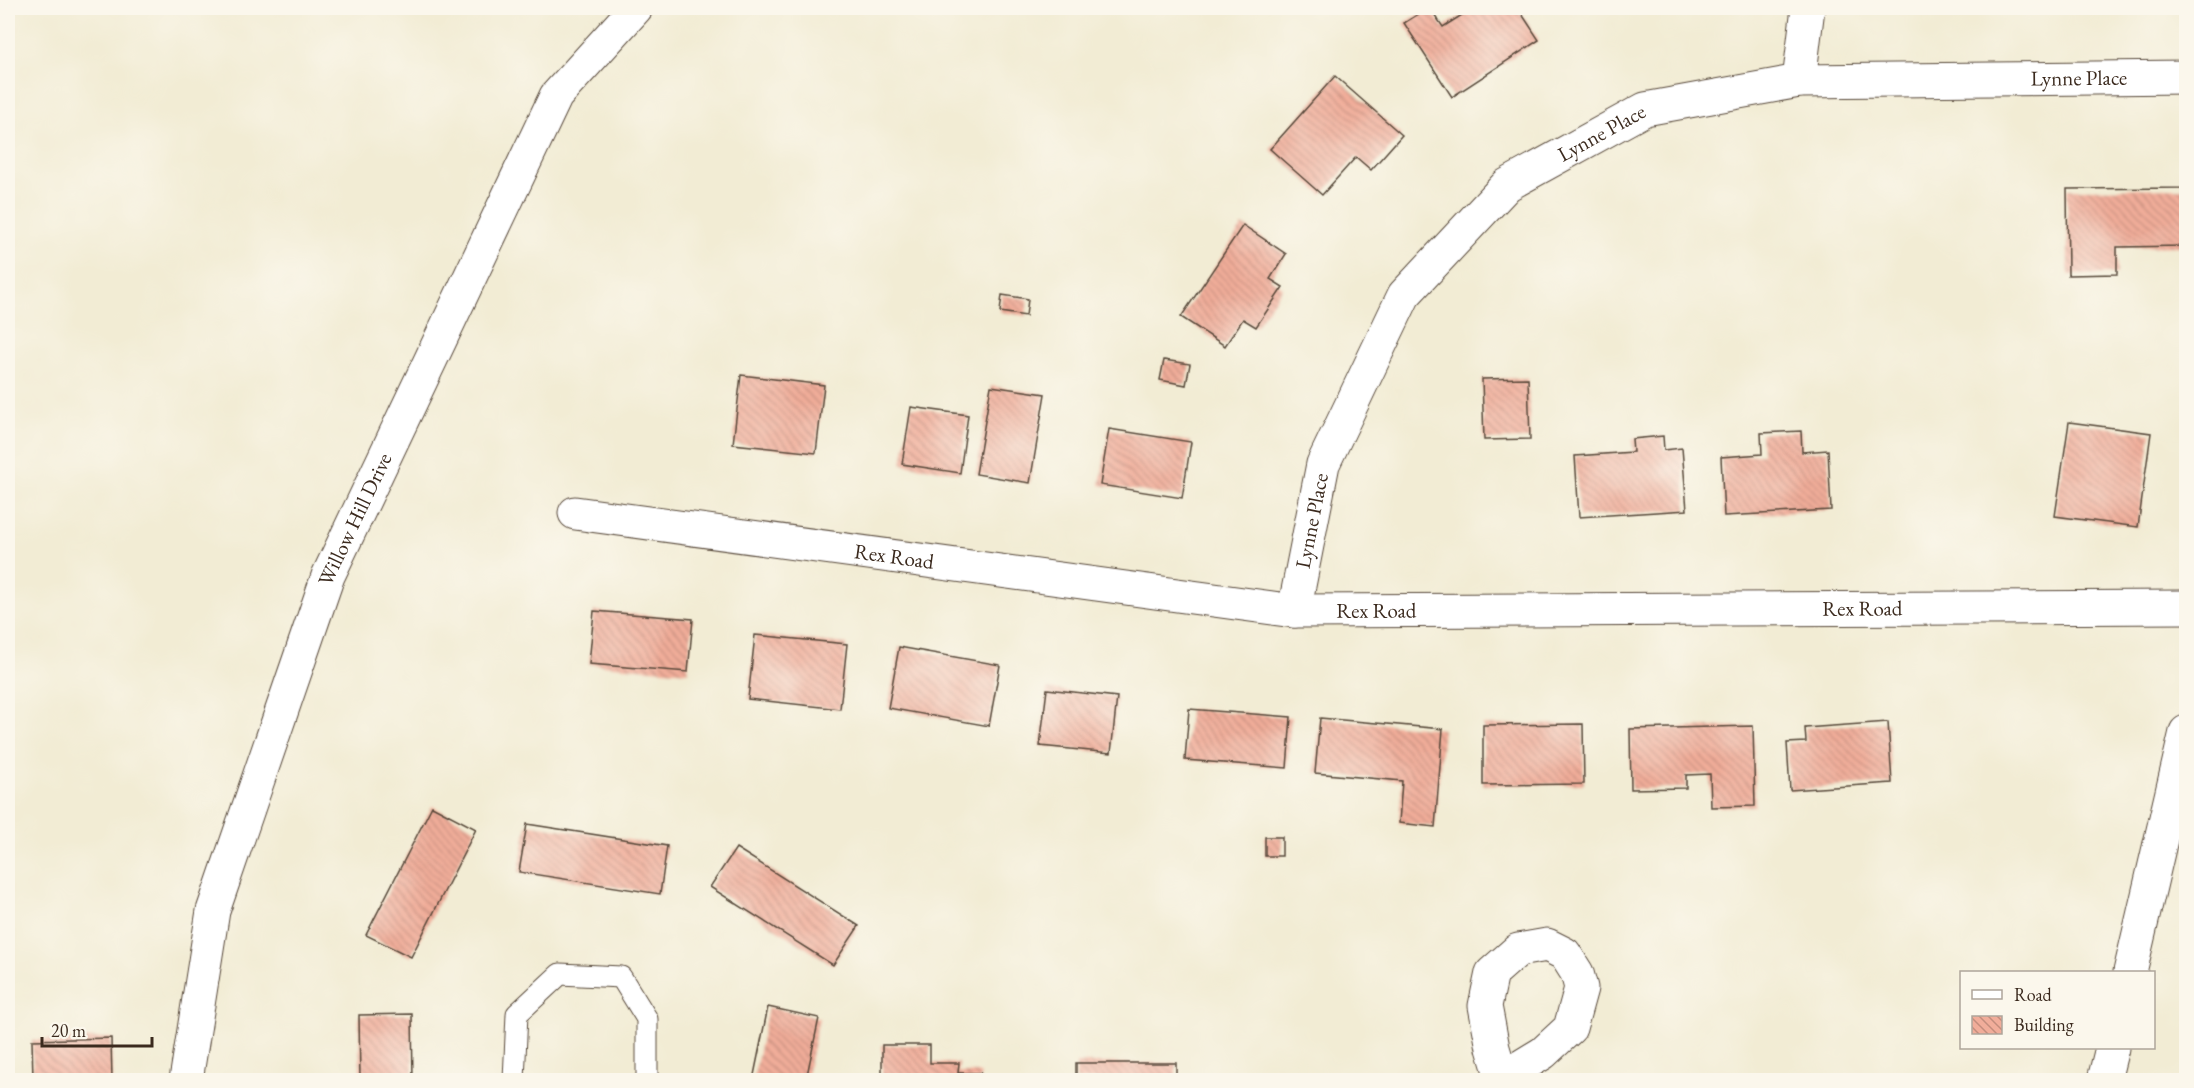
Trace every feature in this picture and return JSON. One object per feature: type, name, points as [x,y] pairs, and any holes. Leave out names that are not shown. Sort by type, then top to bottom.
[{"type":"street","name":"Willow Hill Drive","points":[[186,1080],[213,911],[328,576],[556,96],[636,8]]},
{"type":"street","points":[[1799,81],[1808,8]]},
{"type":"street","name":"Lynne Place","points":[[1294,611],[1323,464],[1404,295],[1508,185],[1645,109],[1799,81],[2187,77]]},
{"type":"street","name":"Rex Road","points":[[575,513],[1294,611],[2187,607]]},
{"type":"street","points":[[2130,971],[2187,732]]},
{"type":"street","points":[[2104,1080],[2112,1049]]},
{"type":"lane","points":[[514,1080],[517,1014],[560,974],[621,977],[647,1018],[647,1080]]},
{"type":"building","points":[[1428,8],[1443,27],[1473,8],[1518,8],[1539,40],[1452,97],[1404,23]]},
{"type":"building","points":[[1335,76],[1402,135],[1371,170],[1356,157],[1322,195],[1270,149]]},
{"type":"building","points":[[2182,174],[2186,174],[2186,246],[2117,247],[2117,274],[2068,275],[2067,189],[2183,188]]},
{"type":"building","points":[[1243,225],[1286,254],[1270,279],[1283,287],[1256,327],[1243,319],[1225,346],[1181,317]]},
{"type":"building","points":[[1002,295],[1028,299],[1026,316],[1000,312]]},
{"type":"building","points":[[1164,360],[1190,364],[1186,385],[1160,380]]},
{"type":"building","points":[[741,375],[824,385],[816,453],[733,444]]},
{"type":"building","points":[[1528,378],[1530,439],[1484,440],[1482,379]]},
{"type":"building","points":[[991,386],[1045,394],[1030,483],[976,474]]},
{"type":"building","points":[[911,407],[968,415],[960,473],[902,464]]},
{"type":"building","points":[[2069,422],[2151,433],[2138,527],[2055,516]]},
{"type":"building","points":[[1109,429],[1191,442],[1182,498],[1100,485]]},
{"type":"building","points":[[1801,431],[1802,452],[1828,450],[1831,510],[1724,516],[1721,457],[1762,454],[1761,433]]},
{"type":"building","points":[[1663,436],[1664,450],[1682,448],[1687,510],[1579,517],[1575,456],[1633,452],[1632,439]]},
{"type":"building","points":[[594,611],[693,619],[688,672],[589,664]]},
{"type":"building","points":[[755,635],[847,644],[840,709],[748,699]]},
{"type":"building","points":[[899,647],[1000,665],[989,726],[888,708]]},
{"type":"building","points":[[1047,689],[1117,697],[1111,753],[1040,746]]},
{"type":"building","points":[[1189,709],[1291,717],[1287,768],[1185,760]]},
{"type":"building","points":[[1320,718],[1443,729],[1435,827],[1399,823],[1402,781],[1315,773]]},
{"type":"building","points":[[1888,722],[1892,783],[1790,790],[1787,743],[1806,742],[1805,728]]},
{"type":"building","points":[[1583,724],[1584,784],[1483,785],[1483,725]]},
{"type":"building","points":[[1753,726],[1755,806],[1711,807],[1710,774],[1686,775],[1686,788],[1631,789],[1630,729]]},
{"type":"building","points":[[432,806],[476,829],[411,957],[366,935]]},
{"type":"building","points":[[527,824],[667,846],[660,894],[519,872]]},
{"type":"building","points":[[1265,837],[1282,837],[1282,856],[1265,856]]},
{"type":"building","points":[[736,848],[859,926],[833,965],[710,887]]},
{"type":"building","points":[[768,1007],[819,1018],[806,1080],[753,1080]]},
{"type":"building","points":[[412,1014],[413,1080],[360,1080],[359,1015]]},
{"type":"building","points":[[111,1038],[112,1080],[33,1080],[32,1040]]},
{"type":"building","points":[[882,1045],[930,1045],[930,1063],[959,1063],[958,1073],[981,1073],[980,1080],[882,1080]]},
{"type":"building","points":[[1076,1063],[1176,1063],[1176,1080],[1076,1080]]}]
